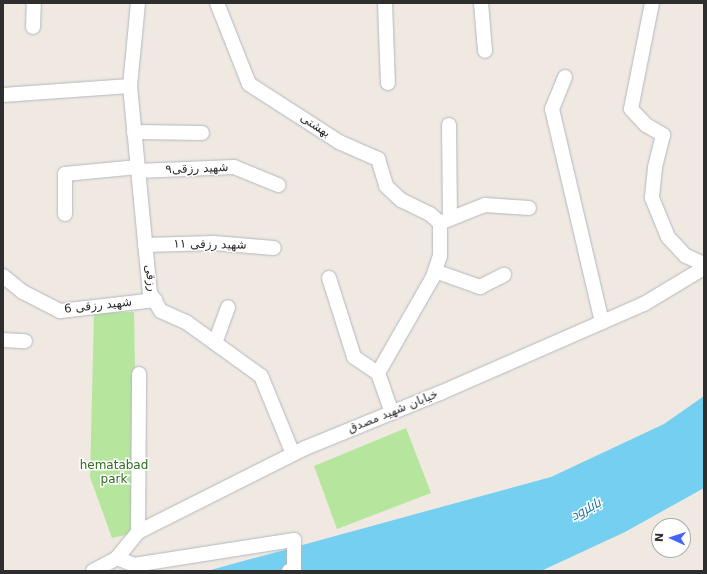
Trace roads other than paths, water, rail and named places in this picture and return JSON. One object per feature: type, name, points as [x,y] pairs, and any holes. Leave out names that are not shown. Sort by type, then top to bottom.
[{"type":"street","points":[[33,27],[34,3]]},
{"type":"street","name":"رزقی","points":[[138,3],[130,86],[150,293],[161,311],[186,322],[261,376],[292,454]]},
{"type":"street","name":"بهشتی","points":[[217,3],[249,84],[339,142],[378,159],[386,186],[401,200],[445,221]]},
{"type":"street","points":[[385,3],[388,83]]},
{"type":"street","points":[[481,3],[485,51]]},
{"type":"street","points":[[652,3],[631,109],[646,125],[663,135],[655,168],[652,198],[668,237],[686,256],[704,264]]},
{"type":"street","points":[[565,77],[552,110],[602,322]]},
{"type":"street","points":[[3,95],[130,86]]},
{"type":"street","points":[[378,373],[435,271],[440,256],[445,221],[449,125]]},
{"type":"street","points":[[134,132],[202,133]]},
{"type":"street","name":"شهید رزقی۹","points":[[65,214],[65,174],[138,169],[234,167],[278,185]]},
{"type":"street","points":[[445,221],[485,205],[529,208]]},
{"type":"street","name":"شهید رزقی ۱۱","points":[[146,245],[214,244],[274,248]]},
{"type":"street","name":"خیابان شهید مصدق","points":[[93,571],[116,558],[138,532],[292,454],[392,413],[644,304],[704,268]]},
{"type":"street","points":[[435,271],[480,287],[504,275]]},
{"type":"street","name":"شهید رزقی 6","points":[[3,276],[23,292],[60,311],[155,300]]},
{"type":"street","points":[[329,278],[354,357],[378,373],[392,413]]},
{"type":"street","points":[[215,343],[228,307]]},
{"type":"street","points":[[3,340],[25,341]]},
{"type":"street","points":[[138,532],[139,374]]},
{"type":"street","points":[[116,558],[134,566],[294,540],[294,570],[289,571]]},
{"type":"water","name":"بابلرود","points":[[704,396],[704,488],[625,532],[541,571],[207,571],[551,477],[664,424]]},
{"type":"park label","name":"hematabad park","points":[[114,473]]}]
